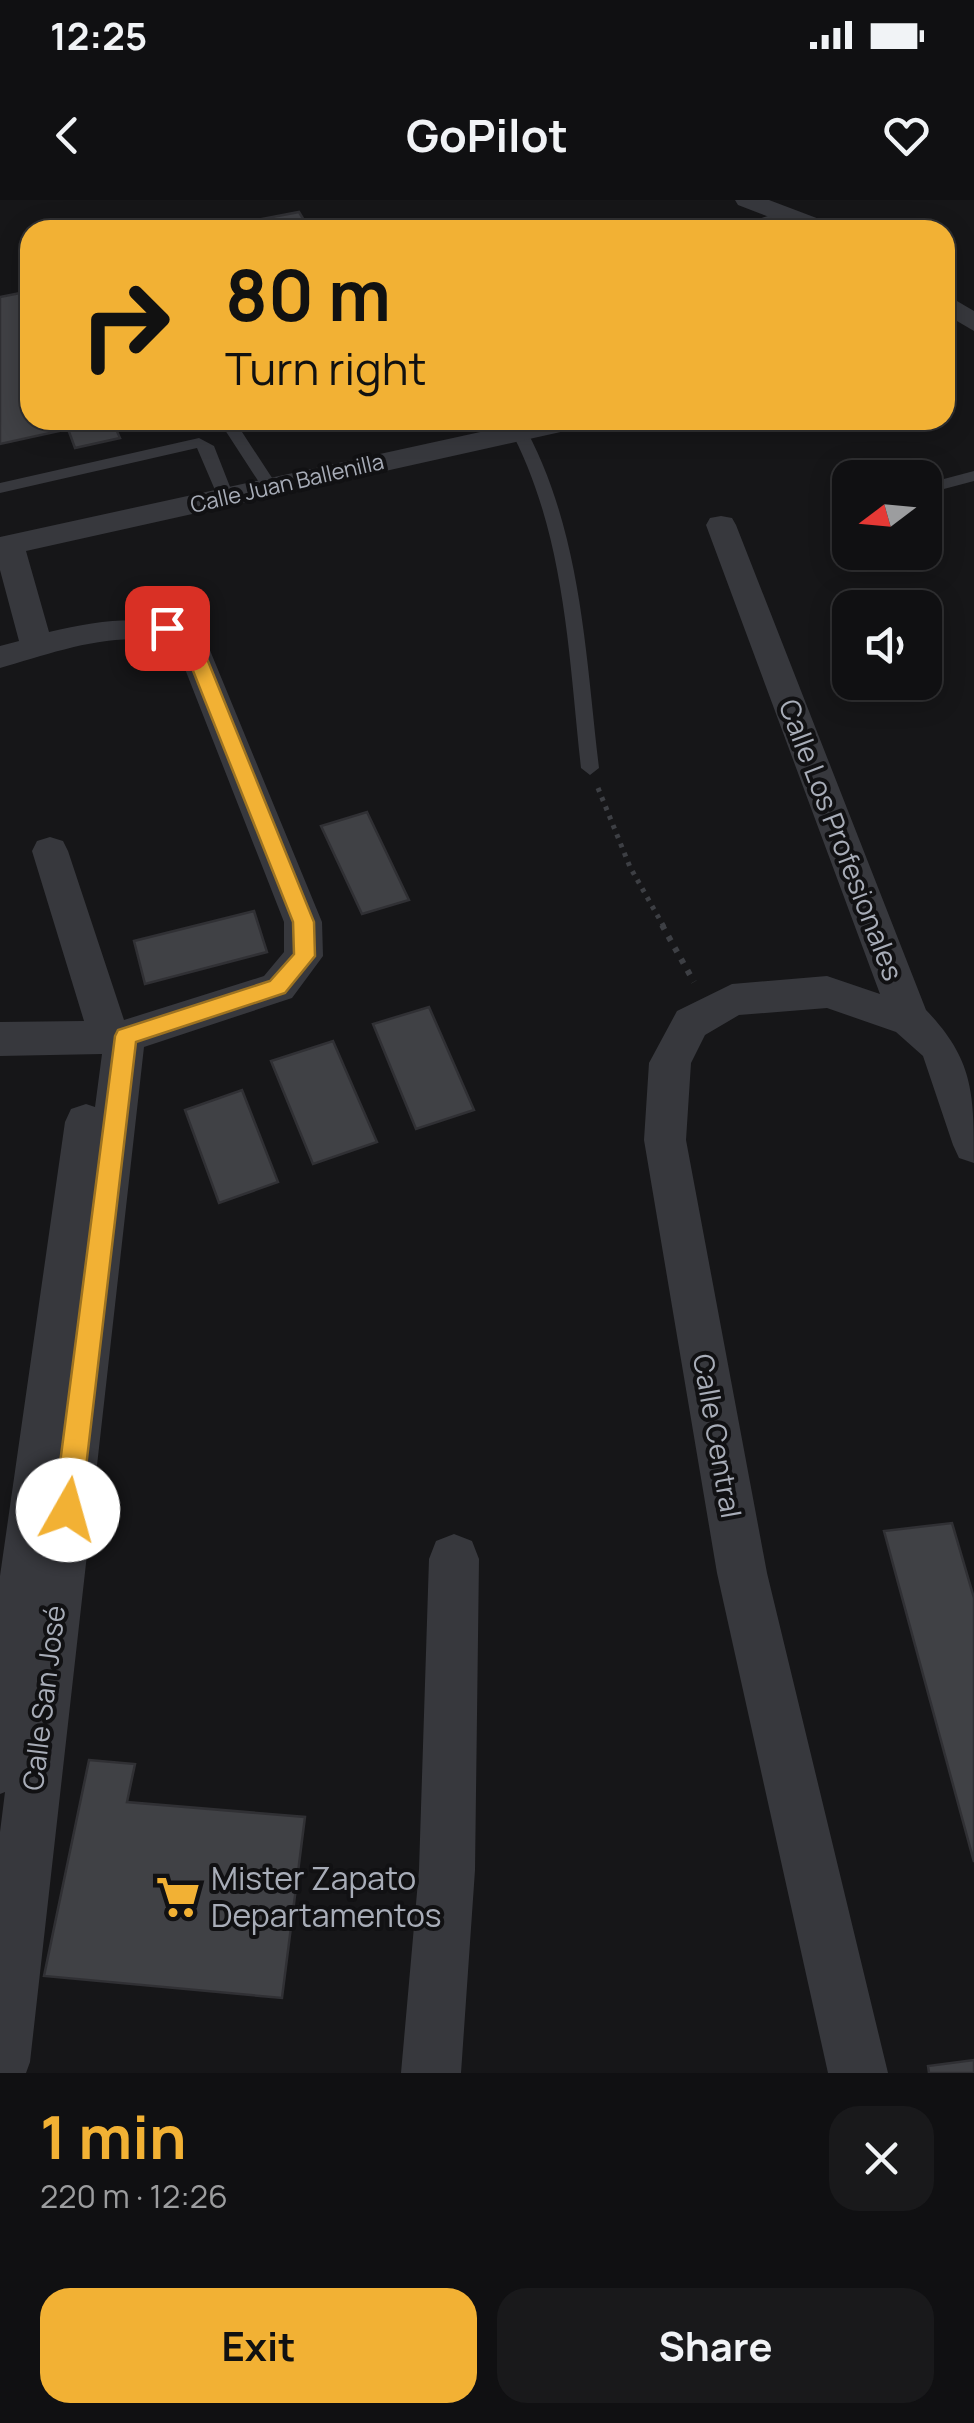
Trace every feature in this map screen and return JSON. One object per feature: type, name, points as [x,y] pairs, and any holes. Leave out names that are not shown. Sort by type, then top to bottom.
[{"type":"street","points":[[747,200],[799,220]]},
{"type":"street","name":"Calle Juan Ballenilla","points":[[4,546],[270,487],[501,430]]},
{"type":"street","name":"Calle Los Profesionales","points":[[720,525],[910,1020],[940,1048],[974,1145]]},
{"type":"street","points":[[0,1039],[111,1037],[278,987],[304,956],[303,922],[190,639],[167,628],[127,629],[19,652],[4,546]]},
{"type":"street","points":[[50,851],[111,1037]]},
{"type":"street","points":[[710,1011],[732,1000],[826,992],[910,1020]]},
{"type":"street","name":"Calle Central","points":[[710,1011],[691,1022],[670,1063],[665,1140],[742,1574],[858,2073]]},
{"type":"street","name":"Calle San José","points":[[0,1767],[111,1037]]},
{"type":"street","name":"Calle San José","points":[[0,2062],[111,1037]]},
{"type":"street","points":[[431,2073],[447,1870],[454,1559]]},
{"type":"lane","points":[[767,220],[786,215]]},
{"type":"lane","points":[[233,430],[270,487]]},
{"type":"lane","points":[[519,430],[550,503],[564,567],[590,768]]},
{"type":"lane","points":[[0,488],[237,436]]},
{"type":"lane","points":[[199,443],[206,446],[226,497]]},
{"type":"lane","points":[[942,484],[974,476]]},
{"type":"path","points":[[590,768],[630,868],[710,1011]]},
{"type":"building","points":[[299,212],[304,220],[256,220]]},
{"type":"building","points":[[20,293],[20,430],[63,430],[0,444],[0,297]]},
{"type":"building","points":[[68,430],[116,430],[120,438],[75,448]]},
{"type":"building","points":[[367,812],[409,900],[362,914],[321,826]]},
{"type":"building","points":[[254,911],[267,952],[145,984],[134,941]]},
{"type":"building","points":[[429,1007],[474,1110],[416,1129],[373,1024]]},
{"type":"building","points":[[333,1041],[377,1142],[313,1164],[271,1061]]},
{"type":"building","points":[[242,1090],[278,1182],[219,1203],[185,1110]]},
{"type":"building","points":[[952,1523],[974,1598],[974,1862],[884,1531]]},
{"type":"building","name":"Mister Zapato Departamentos","points":[[89,1760],[135,1764],[127,1802],[305,1817],[282,1998],[44,1976]]},
{"type":"building","points":[[974,2060],[974,2073],[929,2073],[928,2066]]},
{"type":"place","name":"Mister Zapato Departamentos","points":[[178,1897]]},
{"type":"route","points":[[68,1510],[126,1036],[278,987],[304,956],[303,922],[190,639],[167,628]]}]
